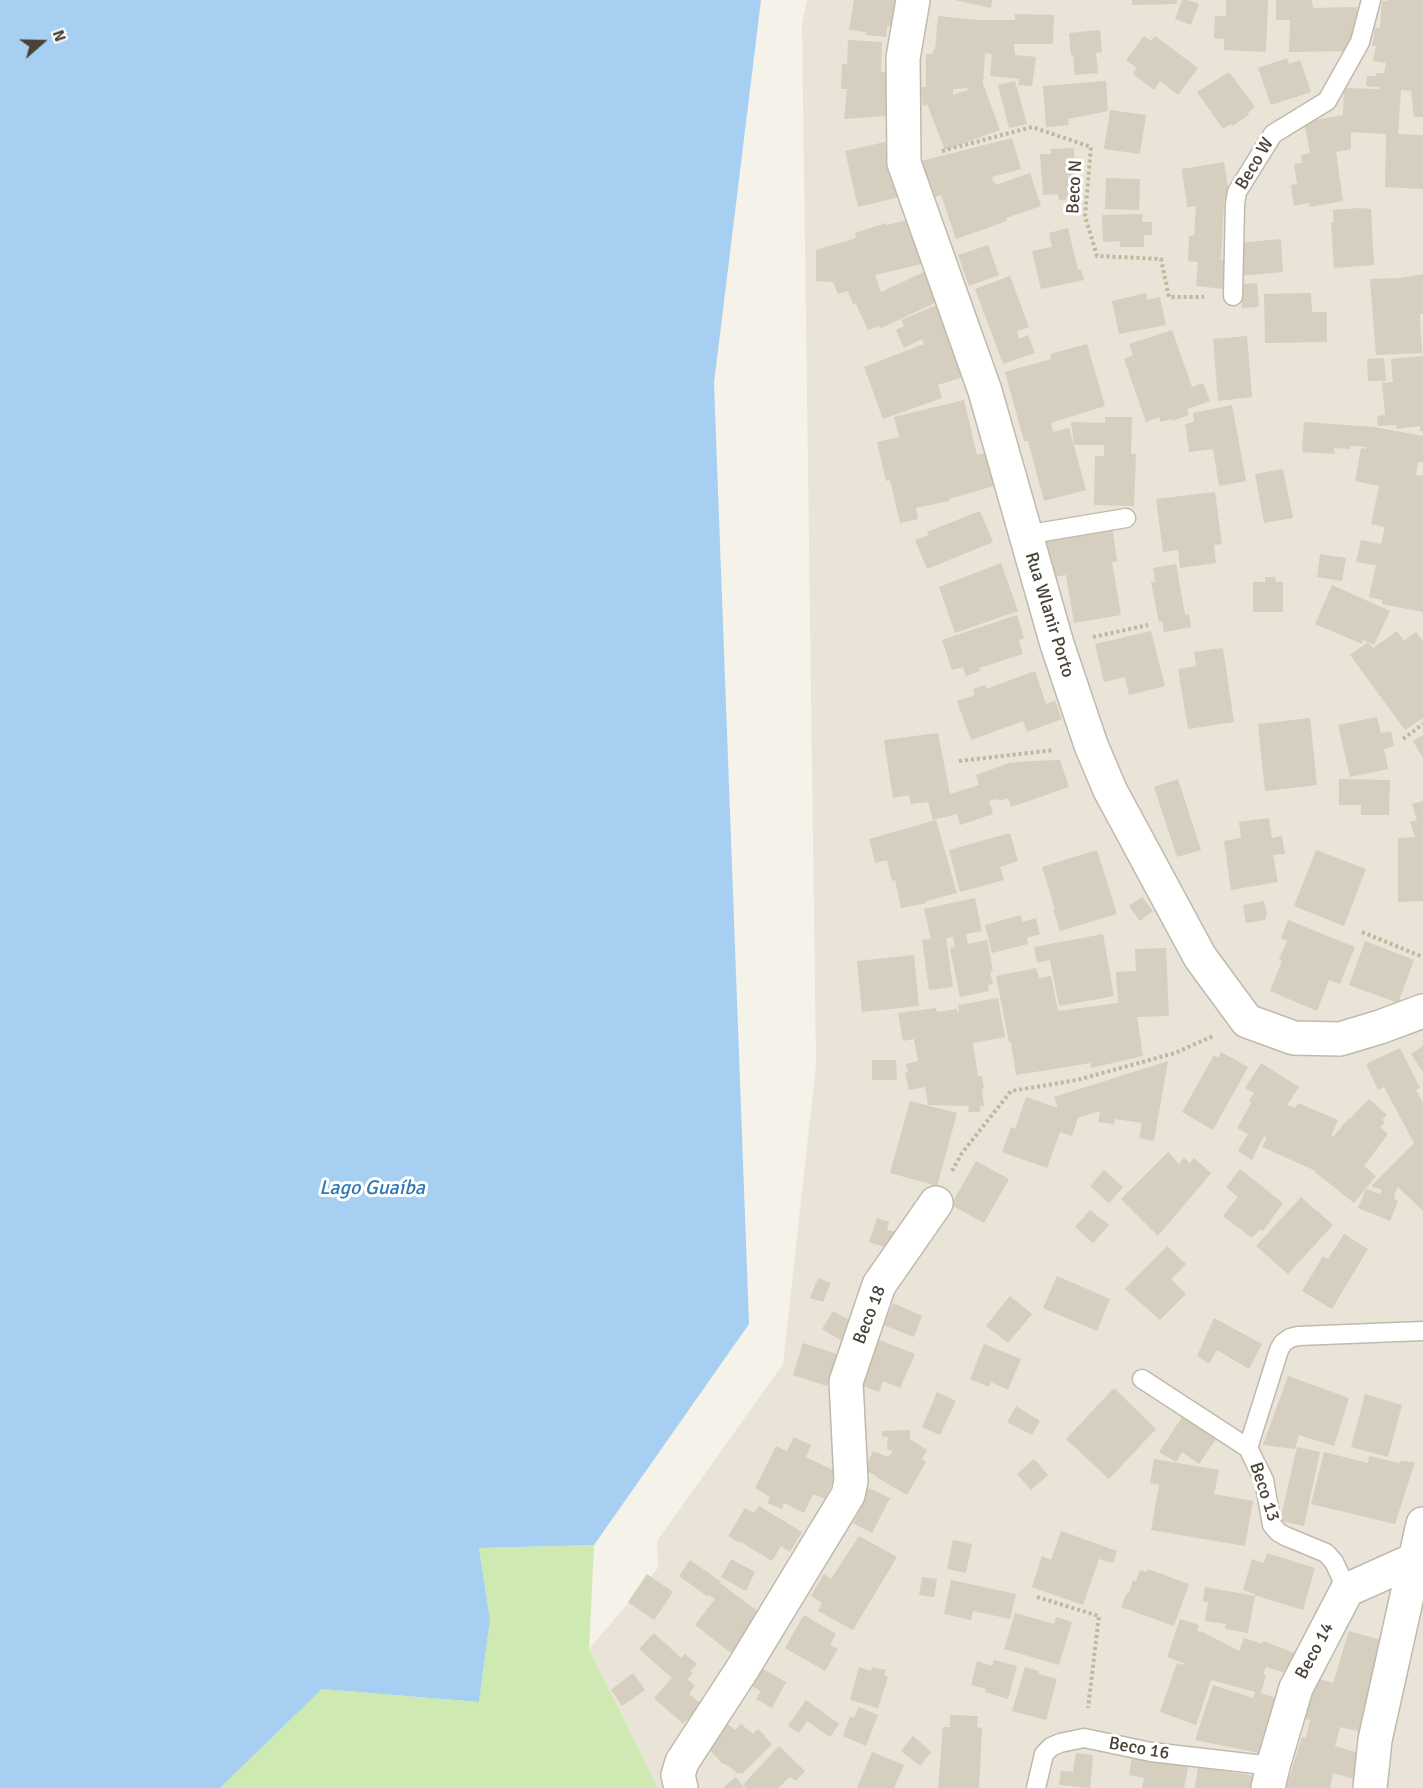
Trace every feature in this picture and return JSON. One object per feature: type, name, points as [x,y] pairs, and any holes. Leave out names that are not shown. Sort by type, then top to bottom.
[{"type":"street","name":"Rua Wlanir Porto","points":[[913,0],[903,58],[904,163],[985,391],[1057,644],[1091,745],[1110,790],[1200,957],[1246,1021]]},
{"type":"street","points":[[1246,1021],[1294,1038],[1340,1039],[1423,1011]]},
{"type":"street","name":"Beco 18","points":[[680,1781],[682,1762],[743,1668],[848,1495],[850,1481],[846,1382],[879,1285],[936,1203]]},
{"type":"street","points":[[1370,1788],[1375,1740],[1420,1559],[1423,1524]]},
{"type":"street","points":[[1347,1590],[1420,1559]]},
{"type":"street","name":"Beco 14","points":[[1271,1777],[1296,1688],[1347,1590]]},
{"type":"lane","name":"Beco W","points":[[1233,296],[1235,204],[1238,192],[1273,134],[1327,101],[1360,42],[1371,0]]},
{"type":"lane","points":[[1025,535],[1126,518]]},
{"type":"lane","points":[[1248,1448],[1279,1350],[1290,1338],[1423,1331]]},
{"type":"lane","name":"Beco 13","points":[[1142,1379],[1248,1448],[1264,1480],[1272,1525],[1285,1536],[1326,1553],[1334,1562],[1347,1590]]},
{"type":"lane","name":"Beco 16","points":[[1036,1788],[1044,1754],[1051,1747],[1060,1743],[1084,1738],[1271,1777]]},
{"type":"path","name":"Beco N","points":[[904,163],[1032,127],[1091,147],[1085,216],[1097,256],[1161,259],[1169,297],[1233,296]]},
{"type":"path","points":[[1057,644],[1148,626]]},
{"type":"path","points":[[1403,739],[1423,724]]},
{"type":"path","points":[[959,761],[1091,745]]},
{"type":"path","points":[[1362,932],[1423,957]]},
{"type":"path","points":[[936,1203],[962,1153],[1011,1090],[1077,1080],[1175,1053],[1246,1021]]},
{"type":"path","points":[[1037,1597],[1100,1616],[1084,1738]]},
{"type":"shaded area","points":[[807,0],[1423,0],[1423,1788],[658,1788],[589,1649],[658,1568],[657,1541],[783,1364],[816,1064],[802,25]]},
{"type":"green space","points":[[594,1545],[589,1649],[658,1788],[220,1788],[322,1689],[479,1702],[490,1620],[479,1548]]},
{"type":"water","name":"Lago Guaíba","points":[[0,0],[761,0],[714,383],[749,1324],[594,1545],[479,1548],[490,1620],[479,1702],[322,1689],[220,1788],[0,1788]]},
{"type":"building","points":[[854,0],[899,0],[896,26],[887,26],[886,37],[849,30]]},
{"type":"building","points":[[955,0],[992,0],[991,8]]},
{"type":"building","points":[[1132,0],[1177,0],[1177,4],[1132,5]]},
{"type":"building","points":[[1182,0],[1199,4],[1191,25],[1175,19]]},
{"type":"building","points":[[1226,0],[1268,0],[1266,52],[1224,50],[1224,39],[1214,38],[1215,16],[1226,16]]},
{"type":"building","points":[[1276,0],[1312,0],[1313,8],[1358,7],[1351,51],[1289,52],[1290,20],[1276,20]]},
{"type":"building","points":[[1423,0],[1423,117],[1414,117],[1411,91],[1401,90],[1398,134],[1423,135],[1423,189],[1385,187],[1386,134],[1351,132],[1351,149],[1336,152],[1343,201],[1309,207],[1309,203],[1294,206],[1291,185],[1297,184],[1294,164],[1302,163],[1301,155],[1310,153],[1304,122],[1343,115],[1344,88],[1379,89],[1379,87],[1366,86],[1367,76],[1384,73],[1386,63],[1373,61],[1376,46],[1372,46],[1375,28],[1380,28],[1382,1]]},
{"type":"building","points":[[1015,14],[1054,15],[1053,44],[1014,44],[1015,55],[1036,57],[1032,86],[1018,85],[1019,79],[990,76],[992,54],[985,53],[983,84],[1000,130],[945,150],[927,104],[923,106],[921,87],[926,87],[926,54],[933,54],[933,49],[935,50],[938,16],[978,20],[1015,20]],"holes":[[[967,88],[968,90],[953,95],[953,89]]]},
{"type":"building","points":[[1100,30],[1102,52],[1096,53],[1098,73],[1075,75],[1069,33]]},
{"type":"building","points":[[1144,36],[1151,41],[1155,36],[1198,68],[1178,95],[1160,81],[1154,90],[1133,74],[1137,68],[1126,60]]},
{"type":"building","points":[[848,40],[882,42],[881,72],[891,72],[889,92],[887,91],[886,116],[844,119],[847,89],[841,89],[842,64],[847,64]]},
{"type":"building","points":[[1287,58],[1289,64],[1300,60],[1311,92],[1271,105],[1258,68]]},
{"type":"building","points":[[1229,72],[1255,107],[1248,113],[1249,115],[1223,129],[1197,92]]},
{"type":"building","points":[[1015,81],[1027,124],[1009,128],[998,85]]},
{"type":"building","points":[[1106,81],[1108,111],[1068,119],[1069,125],[1046,127],[1043,86]]},
{"type":"building","points":[[1110,110],[1146,115],[1140,154],[1104,149]]},
{"type":"building","points":[[1012,138],[1021,169],[992,177],[993,182],[996,185],[1030,173],[1041,206],[956,239],[941,195],[935,197],[934,192],[930,193],[921,161]]},
{"type":"building","points":[[885,142],[890,164],[904,196],[858,207],[845,151]]},
{"type":"building","points":[[1074,148],[1076,199],[1059,200],[1058,194],[1043,195],[1040,154],[1051,154],[1051,149]]},
{"type":"building","points":[[1224,162],[1230,200],[1224,201],[1221,260],[1227,260],[1224,289],[1196,286],[1198,262],[1188,261],[1189,236],[1194,235],[1196,206],[1187,207],[1182,169]]},
{"type":"building","points":[[1106,178],[1140,179],[1139,210],[1105,209]]},
{"type":"building","points":[[1371,209],[1374,265],[1334,268],[1331,223],[1334,222],[1333,210]]},
{"type":"building","points":[[1143,214],[1142,222],[1152,222],[1152,235],[1144,235],[1144,247],[1120,247],[1120,241],[1103,242],[1102,215]]},
{"type":"building","points":[[912,219],[926,263],[875,275],[881,292],[926,271],[939,301],[881,328],[879,326],[868,330],[848,291],[838,294],[833,282],[816,281],[816,250],[856,238],[855,233],[886,223],[887,225]]},
{"type":"building","points":[[1068,228],[1078,270],[1081,269],[1084,280],[1041,289],[1032,251],[1052,247],[1049,233]]},
{"type":"building","points":[[1281,239],[1283,272],[1239,276],[1237,243]]},
{"type":"building","points":[[988,245],[999,275],[969,286],[958,255]]},
{"type":"building","points":[[1423,274],[1423,314],[1420,314],[1422,353],[1376,355],[1370,279],[1400,278]]},
{"type":"building","points":[[1010,276],[1029,327],[1017,331],[1019,339],[1028,335],[1035,353],[1003,364],[975,289]]},
{"type":"building","points":[[1257,283],[1259,307],[1242,308],[1240,284]]},
{"type":"building","points":[[1146,293],[1147,300],[1160,297],[1166,325],[1119,334],[1112,301]]},
{"type":"building","points":[[1311,293],[1312,312],[1327,312],[1327,342],[1265,343],[1264,294]]},
{"type":"building","points":[[939,304],[966,376],[938,385],[942,398],[883,419],[864,367],[924,344],[922,339],[904,348],[896,330],[904,326],[901,320]]},
{"type":"building","points":[[1172,330],[1192,387],[1203,383],[1210,401],[1187,409],[1189,415],[1172,421],[1171,419],[1161,422],[1159,417],[1146,422],[1124,359],[1133,355],[1129,344]]},
{"type":"building","points":[[1247,336],[1252,397],[1218,401],[1213,339]]},
{"type":"building","points":[[1087,344],[1105,406],[1051,423],[1053,432],[1069,428],[1086,490],[1044,501],[1028,441],[1024,441],[1005,372],[1051,359],[1050,354]]},
{"type":"building","points":[[1423,356],[1423,431],[1420,431],[1420,426],[1397,429],[1396,425],[1378,426],[1377,416],[1385,415],[1382,383],[1393,382],[1391,359]]},
{"type":"building","points":[[1384,358],[1386,381],[1368,381],[1367,359]]},
{"type":"building","points":[[964,400],[977,455],[985,453],[994,486],[949,499],[949,501],[916,508],[918,519],[900,523],[890,480],[886,481],[877,442],[899,437],[894,417]]},
{"type":"building","points":[[1232,405],[1246,481],[1219,486],[1213,449],[1189,452],[1185,424],[1194,422],[1193,413]]},
{"type":"building","points":[[1105,417],[1132,417],[1131,454],[1136,454],[1134,506],[1094,505],[1095,456],[1104,456],[1104,445],[1074,445],[1071,422],[1105,423]]},
{"type":"building","points":[[1304,422],[1374,427],[1423,436],[1423,462],[1418,462],[1416,475],[1423,476],[1423,612],[1382,604],[1382,600],[1369,597],[1376,565],[1356,562],[1361,540],[1381,544],[1385,527],[1371,524],[1379,486],[1355,481],[1361,448],[1366,449],[1366,447],[1334,448],[1335,454],[1302,452]]},
{"type":"building","points":[[1283,469],[1293,518],[1264,523],[1255,474]]},
{"type":"building","points":[[1215,492],[1222,544],[1214,545],[1216,563],[1180,568],[1178,550],[1163,552],[1156,499]]},
{"type":"building","points":[[980,511],[993,542],[927,569],[915,540],[929,535],[927,532]]},
{"type":"building","points":[[1112,527],[1117,561],[1112,562],[1121,615],[1074,623],[1066,575],[1054,577],[1045,537]]},
{"type":"building","points":[[1320,554],[1346,558],[1342,581],[1317,577]]},
{"type":"building","points":[[1001,563],[1018,611],[955,633],[939,587]]},
{"type":"building","points":[[1176,564],[1185,615],[1189,614],[1191,627],[1164,632],[1162,621],[1159,622],[1151,582],[1155,582],[1153,568]]},
{"type":"building","points":[[1265,577],[1275,577],[1276,582],[1283,582],[1283,612],[1253,612],[1253,582],[1265,582]]},
{"type":"building","points":[[1332,585],[1390,611],[1374,645],[1363,640],[1362,644],[1315,624]]},
{"type":"building","points":[[1017,615],[1024,638],[1019,640],[1023,654],[979,668],[980,671],[966,676],[963,667],[952,670],[942,640]]},
{"type":"building","points":[[1151,631],[1165,686],[1129,695],[1125,677],[1104,682],[1095,644]]},
{"type":"building","points":[[1397,631],[1404,641],[1416,632],[1423,641],[1423,718],[1405,730],[1350,655],[1368,642],[1373,648]]},
{"type":"building","points":[[1223,648],[1234,722],[1188,729],[1178,669],[1196,666],[1194,652]]},
{"type":"building","points":[[1035,671],[1046,704],[1055,701],[1062,719],[1027,732],[1023,721],[971,740],[957,701],[975,695],[973,689],[985,685],[986,689]]},
{"type":"building","points":[[1377,717],[1381,733],[1391,731],[1394,746],[1384,749],[1388,769],[1350,777],[1338,725]]},
{"type":"building","points":[[1310,718],[1317,785],[1265,791],[1258,724]]},
{"type":"building","points":[[938,733],[950,794],[979,785],[976,775],[1009,763],[1030,761],[1060,760],[1069,787],[1011,807],[1008,798],[989,801],[993,814],[960,825],[957,814],[933,820],[928,802],[911,804],[909,795],[893,798],[884,740]]},
{"type":"building","points":[[1423,735],[1423,758],[1413,741]]},
{"type":"building","points":[[1178,779],[1201,850],[1177,857],[1154,787]]},
{"type":"building","points":[[1339,779],[1390,780],[1389,815],[1361,815],[1361,805],[1339,805]]},
{"type":"building","points":[[1423,801],[1423,901],[1398,902],[1398,838],[1415,837],[1410,822],[1417,820],[1412,804]]},
{"type":"building","points":[[1269,818],[1272,838],[1282,836],[1285,854],[1273,855],[1278,882],[1231,890],[1224,841],[1241,838],[1239,822]]},
{"type":"building","points":[[936,820],[957,893],[926,901],[927,903],[901,908],[895,880],[892,881],[887,860],[875,863],[869,839]]},
{"type":"building","points":[[1010,833],[1018,861],[1000,867],[1004,880],[960,892],[949,850]]},
{"type":"building","points":[[1097,850],[1117,914],[1060,931],[1042,867]]},
{"type":"building","points":[[1316,850],[1366,869],[1344,926],[1294,906]]},
{"type":"building","points":[[1142,897],[1153,911],[1140,921],[1129,906]]},
{"type":"building","points":[[975,898],[982,931],[966,934],[968,944],[987,940],[993,984],[988,985],[989,991],[960,997],[950,948],[955,947],[953,937],[946,938],[953,987],[929,990],[922,940],[931,939],[924,909]]},
{"type":"building","points":[[1264,901],[1267,914],[1265,920],[1246,923],[1243,905]]},
{"type":"building","points":[[1021,915],[1022,922],[1036,918],[1040,934],[1027,938],[1028,944],[992,953],[985,925]]},
{"type":"building","points":[[1288,920],[1355,947],[1340,984],[1329,980],[1317,1011],[1270,991],[1282,961],[1279,959],[1287,941],[1281,938]]},
{"type":"building","points":[[1103,934],[1114,996],[1059,1006],[1050,960],[1037,963],[1034,947]]},
{"type":"building","points":[[1365,941],[1414,960],[1398,1003],[1349,985]]},
{"type":"building","points":[[1166,948],[1169,1016],[1137,1017],[1143,1056],[1091,1068],[1091,1063],[1016,1075],[996,976],[1036,968],[1039,978],[1051,976],[1058,1011],[1118,1003],[1116,972],[1136,971],[1135,949]]},
{"type":"building","points":[[914,955],[919,1006],[862,1012],[857,961]]},
{"type":"building","points":[[998,998],[1005,1037],[973,1043],[978,1076],[982,1076],[984,1088],[982,1089],[984,1106],[980,1106],[980,1112],[968,1112],[969,1106],[928,1105],[925,1087],[909,1090],[905,1073],[908,1072],[906,1064],[918,1061],[914,1039],[903,1041],[898,1013],[936,1008],[937,1012],[957,1009],[959,1012],[958,1005]]},
{"type":"building","points":[[1423,1046],[1423,1072],[1411,1054]]},
{"type":"building","points":[[1400,1048],[1420,1088],[1416,1090],[1423,1103],[1423,1211],[1398,1187],[1394,1199],[1398,1201],[1390,1221],[1358,1208],[1366,1189],[1380,1194],[1382,1190],[1371,1186],[1414,1143],[1384,1087],[1378,1090],[1366,1064]]},
{"type":"building","points":[[1221,1052],[1248,1067],[1213,1130],[1182,1112],[1214,1055],[1218,1058]]},
{"type":"building","points":[[872,1060],[896,1060],[897,1080],[872,1080]]},
{"type":"building","points":[[1168,1061],[1154,1141],[1139,1138],[1142,1123],[1115,1119],[1114,1124],[1098,1122],[1100,1111],[1078,1118],[1072,1136],[1060,1132],[1047,1168],[1002,1152],[1011,1127],[1015,1129],[1026,1097],[1058,1108],[1054,1097]]},
{"type":"building","points":[[1261,1063],[1299,1087],[1287,1105],[1295,1108],[1298,1103],[1338,1120],[1331,1136],[1333,1137],[1369,1099],[1387,1115],[1382,1120],[1385,1123],[1380,1127],[1388,1134],[1364,1166],[1376,1176],[1354,1203],[1316,1171],[1262,1147],[1267,1138],[1264,1136],[1252,1160],[1238,1151],[1248,1134],[1237,1128],[1254,1093],[1245,1088]]},
{"type":"building","points":[[910,1101],[957,1113],[937,1186],[890,1173]]},
{"type":"building","points":[[1168,1152],[1179,1164],[1184,1158],[1190,1163],[1194,1158],[1211,1173],[1158,1236],[1121,1199]]},
{"type":"building","points":[[976,1161],[1009,1179],[984,1223],[951,1205]]},
{"type":"building","points":[[1240,1169],[1283,1203],[1263,1231],[1260,1229],[1252,1238],[1223,1216],[1238,1197],[1226,1187]]},
{"type":"building","points":[[1104,1170],[1123,1187],[1109,1203],[1090,1186]]},
{"type":"building","points":[[1301,1197],[1333,1225],[1288,1274],[1256,1246]]},
{"type":"building","points":[[1090,1210],[1109,1225],[1093,1243],[1075,1227]]},
{"type":"building","points":[[877,1218],[889,1222],[887,1230],[896,1232],[890,1249],[869,1242]]},
{"type":"building","points":[[1344,1234],[1368,1249],[1332,1309],[1302,1291],[1323,1256],[1328,1259]]},
{"type":"building","points":[[1167,1246],[1186,1264],[1171,1279],[1186,1294],[1160,1320],[1125,1289]]},
{"type":"building","points":[[1057,1276],[1110,1299],[1097,1331],[1043,1308]]},
{"type":"building","points":[[818,1278],[831,1283],[823,1302],[810,1298]]},
{"type":"building","points":[[1010,1296],[1032,1314],[1008,1343],[986,1326]]},
{"type":"building","points":[[893,1303],[922,1316],[914,1337],[884,1325]]},
{"type":"building","points":[[833,1311],[856,1324],[845,1343],[822,1329]]},
{"type":"building","points":[[1214,1318],[1262,1344],[1249,1369],[1217,1350],[1209,1364],[1197,1356]]},
{"type":"building","points":[[874,1338],[915,1354],[900,1388],[883,1381],[879,1392],[861,1385]]},
{"type":"building","points":[[803,1343],[837,1354],[827,1386],[793,1375]]},
{"type":"building","points":[[984,1344],[1021,1359],[1008,1390],[991,1382],[989,1387],[970,1379]]},
{"type":"building","points":[[1288,1376],[1349,1398],[1334,1446],[1299,1435],[1295,1449],[1263,1445]]},
{"type":"building","points":[[1114,1388],[1156,1429],[1109,1479],[1066,1439]]},
{"type":"building","points":[[937,1392],[956,1401],[940,1435],[922,1427]]},
{"type":"building","points":[[1365,1394],[1402,1405],[1388,1457],[1351,1447]]},
{"type":"building","points":[[1016,1406],[1040,1421],[1032,1435],[1007,1422]]},
{"type":"building","points":[[1184,1414],[1218,1436],[1199,1464],[1182,1452],[1176,1462],[1159,1452]]},
{"type":"building","points":[[910,1430],[910,1439],[927,1450],[922,1459],[926,1462],[907,1495],[864,1470],[873,1451],[888,1457],[893,1451],[887,1449],[888,1437],[882,1436],[882,1431]]},
{"type":"building","points":[[794,1437],[811,1445],[806,1457],[837,1472],[825,1499],[813,1494],[804,1513],[784,1503],[782,1509],[767,1503],[770,1497],[755,1488],[776,1446],[787,1451]]},
{"type":"building","points":[[1297,1447],[1320,1452],[1304,1526],[1280,1521]]},
{"type":"building","points":[[1324,1452],[1368,1463],[1369,1456],[1399,1463],[1400,1461],[1415,1462],[1395,1524],[1311,1504]]},
{"type":"building","points":[[1034,1459],[1048,1475],[1031,1490],[1017,1474]]},
{"type":"building","points":[[1154,1459],[1219,1470],[1214,1494],[1253,1501],[1245,1546],[1151,1530],[1159,1485],[1150,1483]]},
{"type":"building","points":[[860,1484],[890,1498],[872,1533],[853,1523],[860,1510],[849,1505]]},
{"type":"building","points":[[759,1506],[802,1532],[790,1552],[781,1546],[772,1561],[728,1536],[745,1508],[754,1513]]},
{"type":"building","points":[[1061,1531],[1117,1551],[1113,1563],[1099,1559],[1083,1605],[1032,1587],[1042,1556],[1051,1560]]},
{"type":"building","points":[[859,1536],[897,1557],[853,1630],[818,1611],[822,1603],[811,1596],[824,1574],[831,1579]]},
{"type":"building","points":[[953,1540],[972,1544],[966,1573],[947,1569]]},
{"type":"building","points":[[1267,1553],[1315,1568],[1303,1610],[1243,1590],[1252,1559],[1264,1563]]},
{"type":"building","points":[[731,1559],[755,1572],[746,1591],[721,1577]]},
{"type":"building","points":[[690,1560],[761,1614],[731,1653],[695,1625],[715,1599],[679,1576]]},
{"type":"building","points":[[1148,1569],[1189,1584],[1174,1626],[1121,1607],[1140,1570],[1146,1572]]},
{"type":"building","points":[[647,1574],[673,1592],[654,1620],[628,1602]]},
{"type":"building","points":[[922,1577],[937,1579],[934,1597],[919,1595]]},
{"type":"building","points":[[951,1580],[1016,1594],[1010,1619],[973,1611],[971,1620],[944,1614]]},
{"type":"building","points":[[1205,1587],[1255,1596],[1248,1633],[1225,1629],[1226,1624],[1205,1621],[1208,1602],[1203,1601]]},
{"type":"building","points":[[1015,1613],[1054,1624],[1056,1617],[1072,1622],[1059,1665],[1004,1649]]},
{"type":"building","points":[[804,1615],[836,1634],[830,1645],[838,1649],[825,1671],[785,1648]]},
{"type":"building","points":[[1180,1619],[1199,1625],[1197,1631],[1239,1651],[1244,1638],[1262,1644],[1263,1641],[1295,1653],[1288,1674],[1266,1667],[1263,1674],[1266,1675],[1261,1693],[1281,1700],[1264,1754],[1195,1740],[1213,1685],[1253,1698],[1255,1692],[1211,1680],[1196,1725],[1160,1712],[1177,1663],[1183,1665],[1184,1663],[1167,1657]]},
{"type":"building","points":[[1349,1631],[1385,1641],[1366,1733],[1340,1727],[1335,1746],[1365,1755],[1357,1780],[1333,1773],[1330,1788],[1286,1788],[1302,1737],[1306,1738],[1310,1720],[1301,1718],[1312,1677],[1333,1683]]},
{"type":"building","points":[[654,1633],[681,1658],[685,1654],[697,1664],[690,1671],[693,1673],[687,1679],[695,1686],[689,1694],[701,1704],[683,1724],[654,1698],[672,1678],[639,1649]]},
{"type":"building","points":[[994,1660],[1017,1666],[1008,1699],[971,1685],[977,1661],[992,1666]]},
{"type":"building","points":[[754,1664],[786,1682],[772,1708],[756,1699],[761,1691],[745,1682]]},
{"type":"building","points":[[859,1667],[871,1671],[872,1667],[886,1670],[884,1675],[888,1677],[878,1708],[850,1700]]},
{"type":"building","points":[[1025,1667],[1057,1679],[1046,1720],[1012,1711]]},
{"type":"building","points":[[633,1673],[645,1690],[622,1706],[611,1690]]},
{"type":"building","points":[[806,1700],[839,1724],[830,1737],[807,1721],[799,1733],[788,1726]]},
{"type":"building","points":[[859,1707],[878,1715],[866,1746],[843,1736],[850,1716],[854,1718]]},
{"type":"building","points":[[950,1715],[978,1716],[977,1727],[982,1728],[979,1788],[938,1788],[943,1727],[950,1727]]},
{"type":"building","points":[[723,1720],[735,1730],[741,1724],[753,1734],[758,1729],[772,1744],[742,1774],[740,1772],[738,1774],[722,1763],[705,1745]]},
{"type":"building","points":[[913,1736],[931,1752],[920,1766],[901,1751]]},
{"type":"building","points":[[779,1746],[805,1771],[796,1781],[790,1777],[778,1788],[746,1788],[743,1785]]},
{"type":"building","points":[[872,1752],[904,1765],[894,1788],[857,1788]]},
{"type":"building","points":[[1076,1753],[1093,1755],[1090,1788],[1059,1785],[1061,1771],[1073,1772]]},
{"type":"building","points":[[1132,1757],[1188,1767],[1184,1788],[1142,1788],[1144,1778],[1129,1775]]},
{"type":"building","points":[[1198,1767],[1255,1776],[1253,1788],[1195,1788]]},
{"type":"building","points":[[736,1777],[744,1788],[723,1788],[730,1782]]}]
